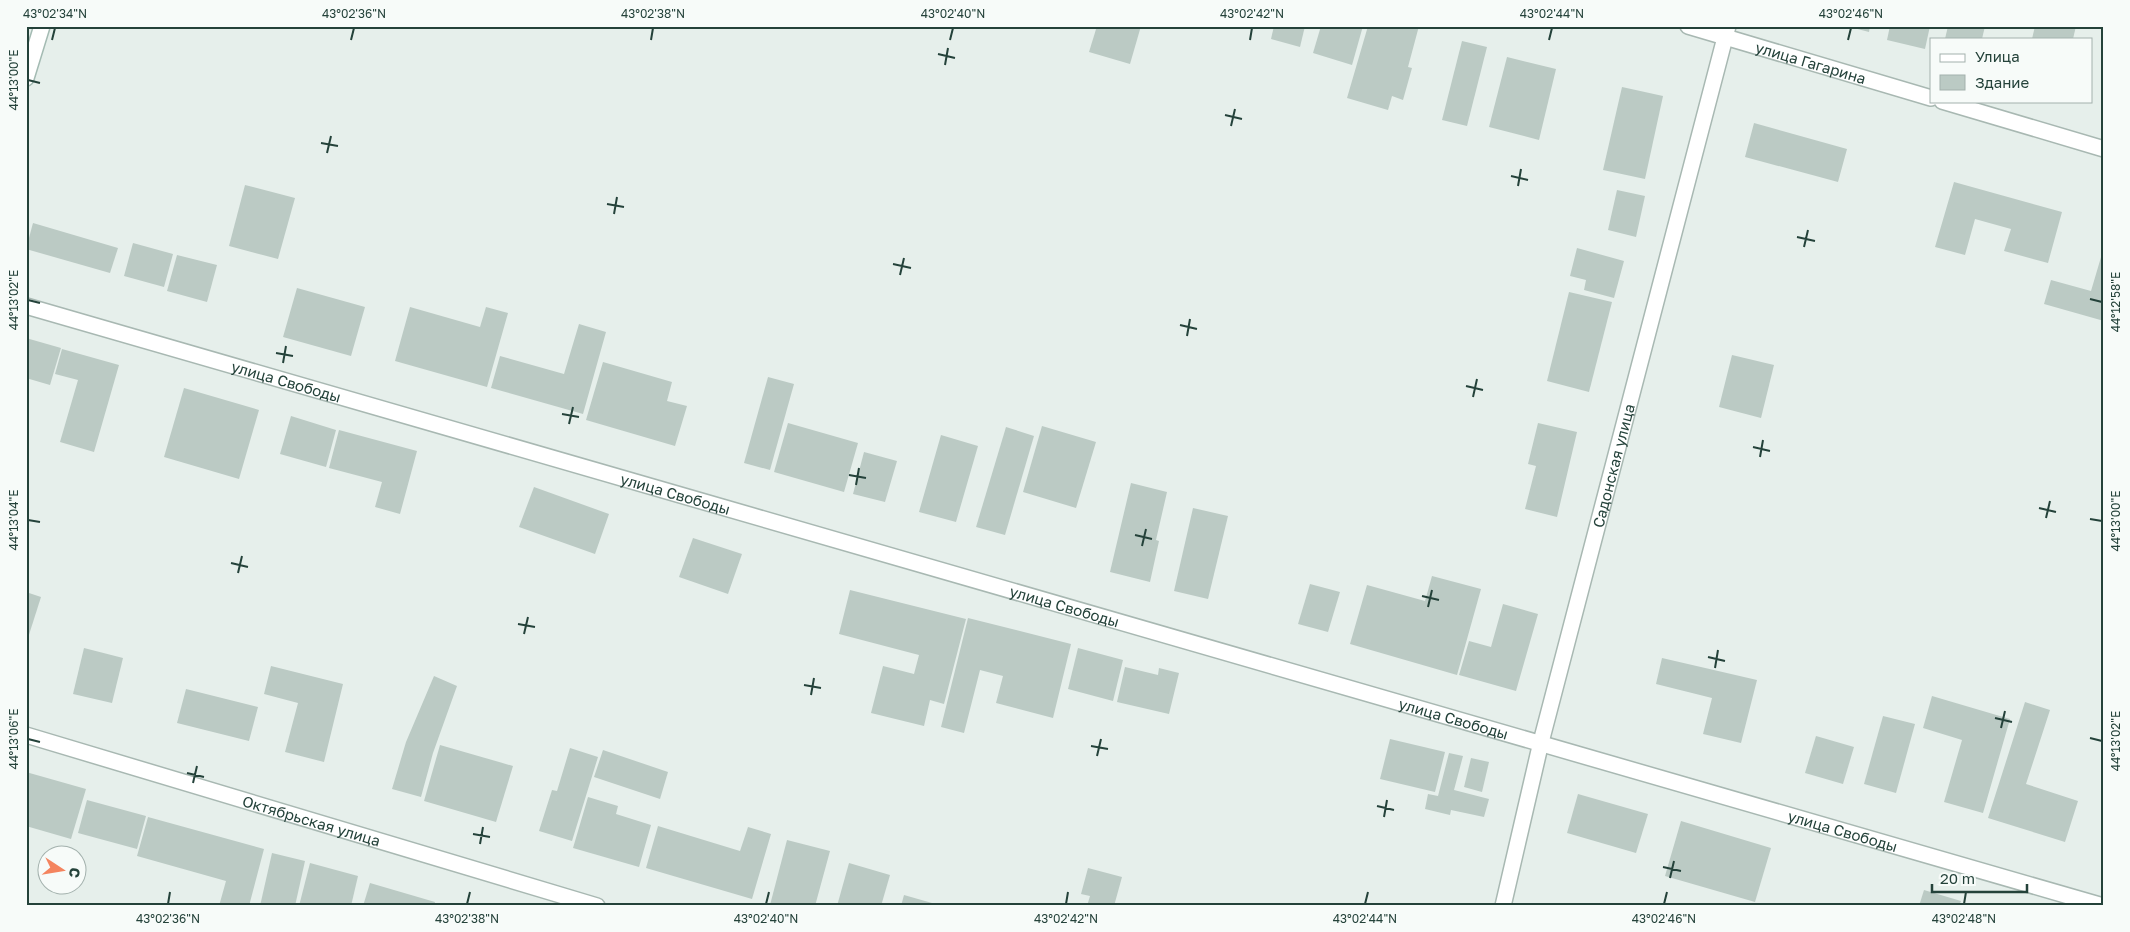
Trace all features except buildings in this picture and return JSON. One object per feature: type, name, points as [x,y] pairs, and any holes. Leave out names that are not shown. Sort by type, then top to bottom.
[{"type":"street","points":[[26,78],[42,26]]},
{"type":"street","name":"улица Гагарина","points":[[1688,26],[1727,32],[1930,98]]},
{"type":"street","name":"Садонская улица","points":[[1503,906],[1540,742],[1727,32]]},
{"type":"street","points":[[1945,102],[2104,149]]},
{"type":"street","name":"улица Свободы","points":[[26,306],[2103,906]]},
{"type":"street","name":"Октябрьская улица","points":[[26,735],[597,906]]}]
